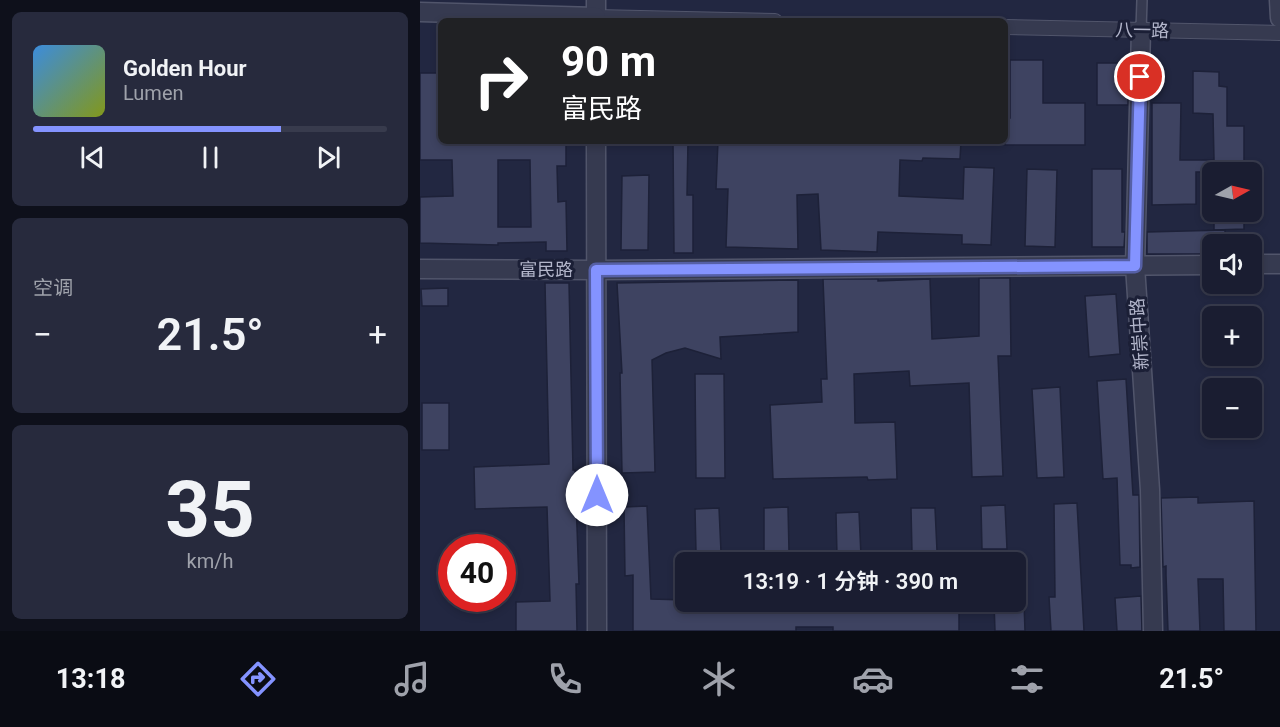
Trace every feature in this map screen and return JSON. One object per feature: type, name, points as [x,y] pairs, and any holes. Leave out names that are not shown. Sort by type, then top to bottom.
[{"type":"street","points":[[1280,0],[1280,18]]},
{"type":"street","points":[[420,12],[596,13],[708,18]]},
{"type":"street","name":"八一路","points":[[1008,27],[1280,33]]},
{"type":"street","name":"新崇中路","points":[[1141,30],[1135,266],[1150,490],[1153,631]]},
{"type":"street","points":[[596,144],[597,631]]},
{"type":"street","points":[[1262,264],[1280,264]]},
{"type":"street","name":"富民路","points":[[420,269],[596,270],[1202,265]]},
{"type":"lane","name":"新崇中路","points":[[1141,30],[1142,0]]},
{"type":"building","points":[[1010,60],[1043,60],[1043,103],[1085,103],[1085,145],[1005,145],[1008,144],[1008,118],[1010,118]]},
{"type":"building","points":[[1097,63],[1129,63],[1128,105],[1097,105]]},
{"type":"building","points":[[1193,71],[1219,72],[1219,86],[1227,87],[1227,126],[1244,126],[1244,162],[1202,162],[1202,172],[1196,172],[1196,204],[1152,205],[1152,103],[1181,103],[1180,160],[1214,160],[1213,114],[1193,113]]},
{"type":"building","points":[[420,73],[438,73],[438,144],[566,144],[566,166],[557,166],[558,202],[566,201],[567,251],[546,251],[546,242],[498,243],[498,245],[420,243],[420,197],[453,196],[452,160],[420,160]],"holes":[[[498,160],[530,160],[531,227],[498,227]]]},
{"type":"building","points":[[673,144],[688,144],[687,195],[693,195],[693,253],[674,253]]},
{"type":"building","points":[[718,144],[961,144],[960,159],[900,160],[899,196],[963,199],[964,167],[994,168],[991,245],[962,244],[962,235],[878,232],[877,252],[821,250],[818,194],[797,195],[798,249],[726,247],[728,189],[716,189]]},
{"type":"building","points":[[1027,169],[1057,170],[1055,247],[1025,246]]},
{"type":"building","points":[[1092,169],[1122,169],[1124,247],[1092,247]]},
{"type":"building","points":[[649,175],[648,250],[621,250],[622,176]]},
{"type":"building","points":[[1214,222],[1244,222],[1244,229],[1214,230]]},
{"type":"building","points":[[1225,230],[1225,234],[1202,234],[1202,254],[1147,254],[1147,232]]},
{"type":"building","points":[[979,278],[1010,278],[1011,356],[998,356],[1003,476],[972,477],[969,383],[910,386],[909,371],[854,374],[855,423],[895,422],[897,479],[868,480],[867,477],[773,479],[770,405],[822,402],[821,379],[827,379],[823,279],[878,279],[878,281],[930,279],[932,339],[979,336]]},
{"type":"building","points":[[798,280],[798,332],[720,337],[721,359],[685,348],[652,360],[655,472],[622,473],[620,373],[622,373],[617,283]]},
{"type":"building","points":[[545,283],[569,283],[573,470],[575,470],[579,584],[576,584],[577,631],[516,631],[516,602],[550,601],[547,507],[475,509],[474,467],[549,464]]},
{"type":"building","points":[[448,288],[448,306],[422,306],[421,289]]},
{"type":"building","points":[[1116,294],[1120,354],[1089,357],[1085,296]]},
{"type":"building","points":[[695,374],[724,374],[725,478],[696,478]]},
{"type":"building","points":[[1126,379],[1133,495],[1139,495],[1140,567],[1131,568],[1131,565],[1120,565],[1117,478],[1103,479],[1097,381]]},
{"type":"building","points":[[1060,387],[1064,477],[1037,478],[1032,389]]},
{"type":"building","points":[[422,403],[449,403],[449,450],[422,450]]},
{"type":"building","points":[[1198,497],[1198,503],[1254,501],[1256,631],[1224,631],[1223,579],[1198,579],[1200,631],[1168,631],[1161,498]]},
{"type":"building","points":[[1077,503],[1084,631],[1051,631],[1049,597],[1055,597],[1054,504]]},
{"type":"building","points":[[1005,505],[1007,549],[982,549],[981,506]]},
{"type":"building","points":[[647,506],[651,599],[675,600],[675,612],[959,612],[959,631],[833,631],[833,627],[796,627],[796,631],[633,631],[633,575],[625,576],[624,507]]},
{"type":"building","points":[[788,507],[789,551],[764,552],[764,508]]},
{"type":"building","points":[[719,508],[721,552],[696,552],[695,509]]},
{"type":"building","points":[[911,508],[935,508],[937,551],[912,552]]},
{"type":"building","points":[[859,512],[861,552],[837,552],[836,513]]},
{"type":"building","points":[[1141,596],[1142,631],[1117,631],[1115,598]]},
{"type":"building","points":[[994,612],[1024,612],[1025,631],[995,631]]},
{"type":"route","points":[[597,495],[596,270],[1135,266],[1140,77]]}]
